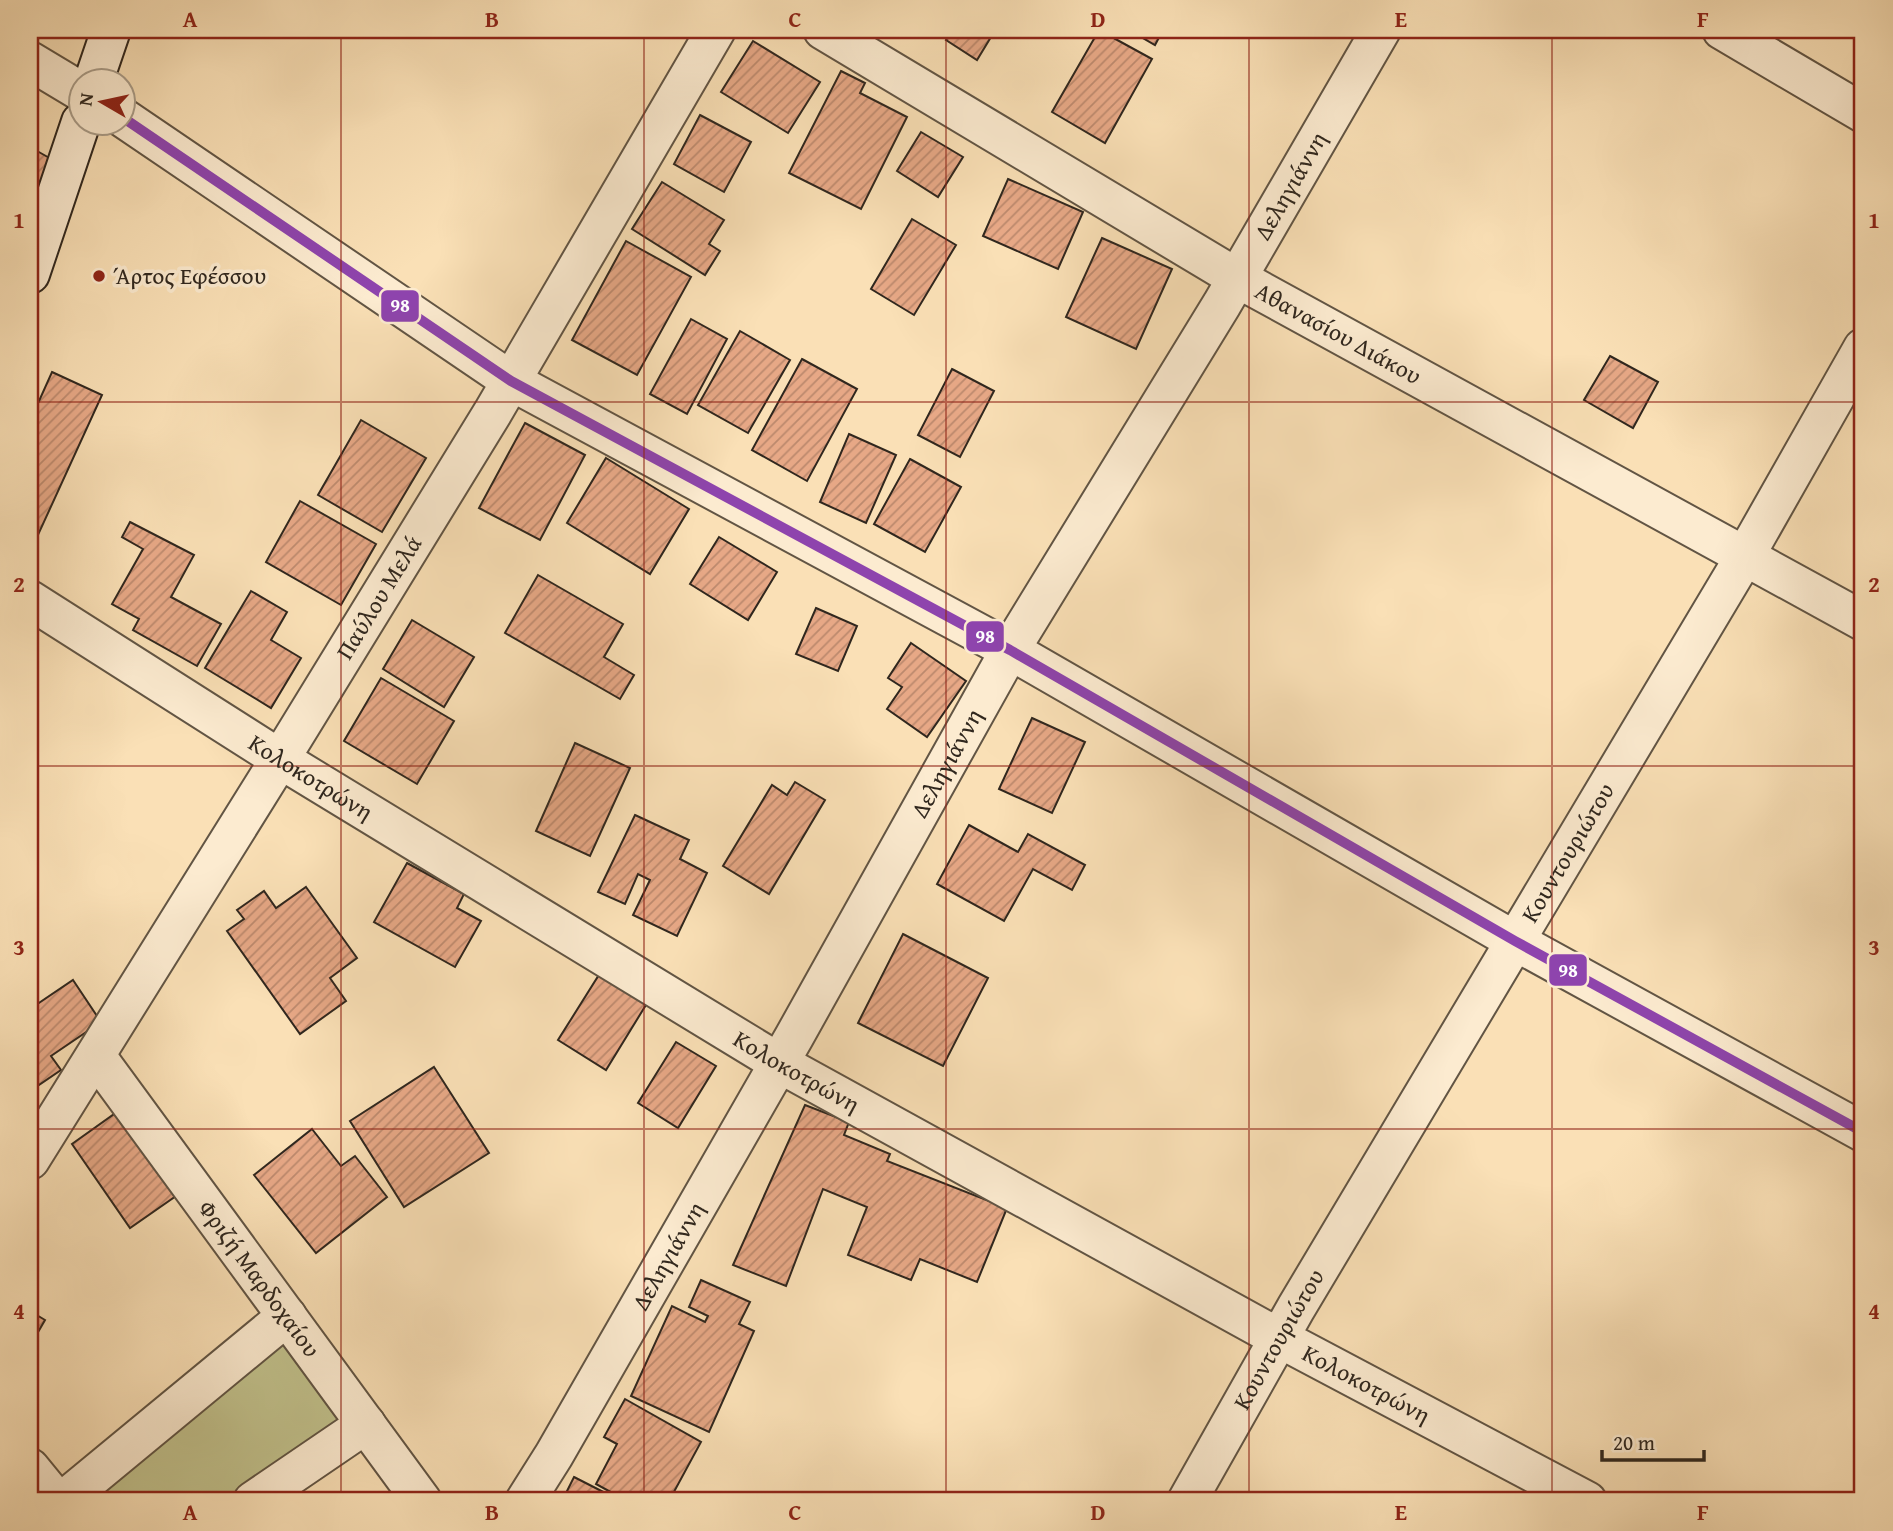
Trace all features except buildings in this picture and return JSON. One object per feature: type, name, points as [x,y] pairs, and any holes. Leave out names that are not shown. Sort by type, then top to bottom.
[{"type":"street","points":[[99,66],[111,30]]},
{"type":"street","name":"Παύλου Μελά","points":[[30,1160],[511,381],[716,30]]},
{"type":"street","name":"Αθανασίου Διάκου","points":[[823,30],[1237,278],[1863,621]]},
{"type":"street","name":"Δεληγιάννη","points":[[525,1501],[779,1063],[1010,650],[1237,278],[1381,30]]},
{"type":"street","points":[[1722,30],[1863,113]]},
{"type":"street","points":[[30,61],[66,83]]},
{"type":"street","points":[[136,127],[511,381],[1010,650],[1515,941],[1863,1132]]},
{"type":"street","points":[[30,274],[76,136]]},
{"type":"street","name":"Κουντουριώτου","points":[[1187,1501],[1279,1338],[1745,556],[1863,348]]},
{"type":"street","name":"Κολοκοτρώνη","points":[[30,600],[280,759],[779,1063],[1279,1338],[1587,1501]]},
{"type":"street","name":"Φριζή Μαρδοχαίου","points":[[96,1056],[422,1501]]},
{"type":"street","points":[[63,1501],[287,1316]]},
{"type":"street","points":[[253,1501],[366,1424]]},
{"type":"street","points":[[30,1468],[57,1501]]},
{"type":"green space","points":[[281,1336],[345,1420],[227,1501],[79,1501]]},
{"type":"transit line","name":"98","points":[[136,127],[511,381],[1010,650],[1515,941],[1863,1132]]},
{"type":"place","name":"Άρτος Εφέσσου","points":[[99,276]]}]
